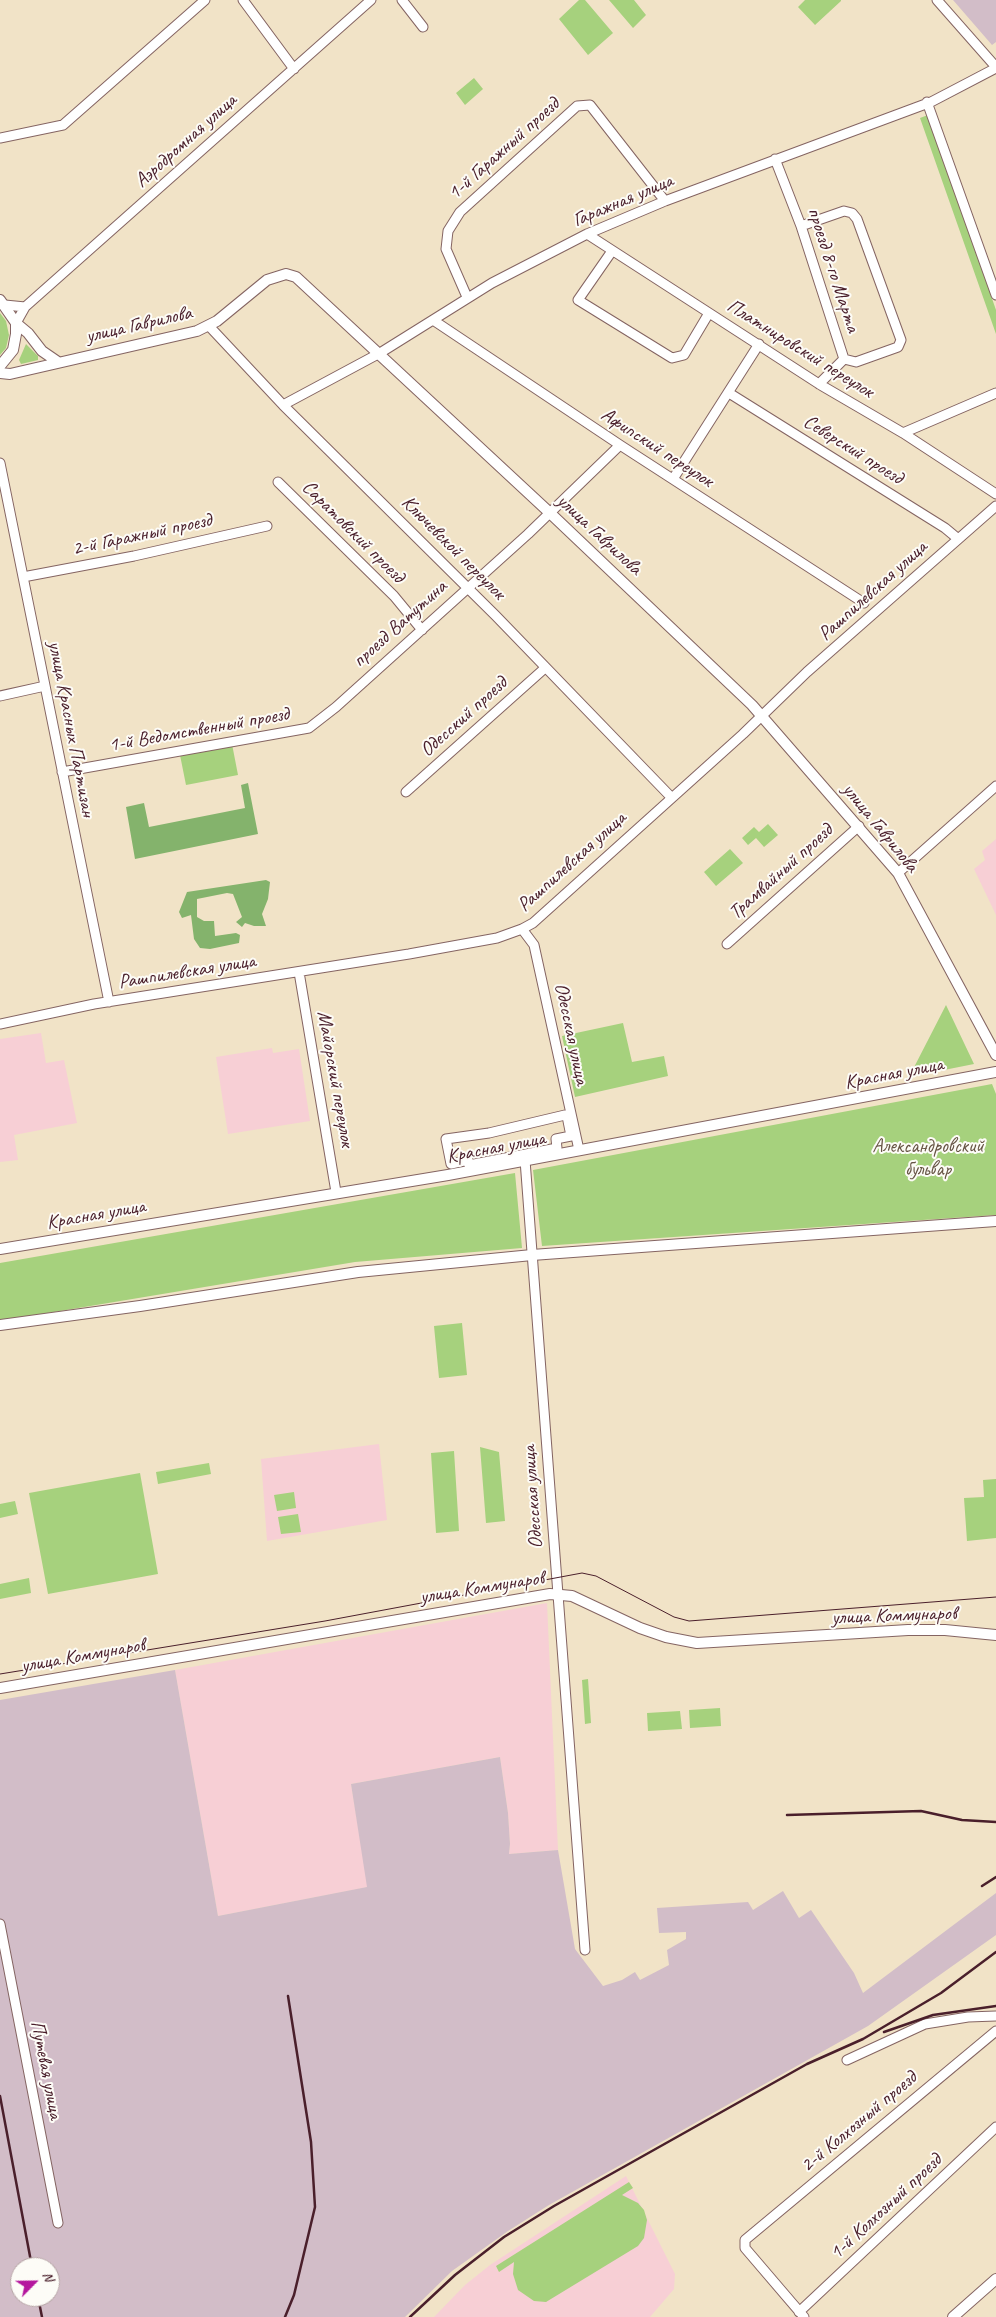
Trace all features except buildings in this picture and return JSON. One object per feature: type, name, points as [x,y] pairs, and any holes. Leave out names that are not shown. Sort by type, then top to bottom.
[{"type":"main road","name":"улица Гаврилова","points":[[0,373],[10,374],[197,331],[209,326],[267,280],[286,274],[296,277],[380,353],[713,666],[761,715],[898,873],[996,1055]]},
{"type":"main road","points":[[3,303],[16,323],[28,333],[42,351],[58,362]]},
{"type":"main road","points":[[0,366],[13,350],[16,323]]},
{"type":"main road","name":"Красная улица","points":[[0,1249],[525,1160],[996,1072]]},
{"type":"main road","points":[[0,1325],[140,1306],[358,1272],[532,1255],[996,1221]]},
{"type":"main road","name":"улица Коммунаров","points":[[0,1688],[523,1597],[558,1594],[581,1599],[649,1631],[697,1643],[908,1630],[961,1631],[996,1635]]},
{"type":"main road","points":[[953,2317],[996,2279]]},
{"type":"street","points":[[0,138],[63,125],[205,0]]},
{"type":"street","points":[[243,0],[294,69]]},
{"type":"street","name":"Аэродромная улица","points":[[16,323],[25,307],[371,0]]},
{"type":"street","points":[[402,0],[423,27]]},
{"type":"street","points":[[937,0],[996,68]]},
{"type":"street","name":"Гаражная улица","points":[[283,405],[380,353],[466,297],[587,234],[666,201],[927,102],[970,84],[996,68]]},
{"type":"street","points":[[927,102],[996,295]]},
{"type":"street","name":"1-й Гаражный проезд","points":[[466,297],[446,249],[448,231],[460,212],[577,106],[590,105],[666,201]]},
{"type":"street","name":"проезд 8-го Марта","points":[[775,159],[801,226],[844,359],[819,384]]},
{"type":"street","points":[[801,226],[844,211],[852,213],[856,219],[901,340],[898,347],[856,362],[844,359]]},
{"type":"street","name":"Платнировский переулок","points":[[587,234],[819,384],[904,433],[996,494]]},
{"type":"street","points":[[612,251],[578,300],[672,358],[684,355],[709,313]]},
{"type":"street","points":[[3,303],[25,307]]},
{"type":"street","name":"Афипский переулок","points":[[433,320],[620,445],[864,603]]},
{"type":"street","name":"Ключевской переулок","points":[[209,326],[283,405],[467,587],[671,797]]},
{"type":"street","points":[[672,479],[759,344]]},
{"type":"street","name":"Северский проезд","points":[[729,393],[945,528],[957,538]]},
{"type":"street","points":[[904,433],[996,393]]},
{"type":"street","name":"проезд Ватутина","points":[[336,707],[550,513],[620,445]]},
{"type":"street","name":"улица Красных Партизан","points":[[0,462],[109,1002]]},
{"type":"street","name":"Саратовский проезд","points":[[278,482],[394,596],[422,630]]},
{"type":"street","name":"Рашпилевская улица","points":[[0,1024],[109,1002],[497,938],[522,929],[533,923],[957,538],[996,506]]},
{"type":"street","name":"2-й Гаражный проезд","points":[[23,577],[134,556],[267,526]]},
{"type":"street","name":"Одесский проезд","points":[[406,792],[545,668]]},
{"type":"street","points":[[0,696],[45,686]]},
{"type":"street","name":"1-й Ведомственный проезд","points":[[62,772],[309,728],[336,707]]},
{"type":"street","points":[[898,873],[996,786]]},
{"type":"street","name":"Трамвайный проезд","points":[[727,944],[859,826]]},
{"type":"street","name":"Одесская улица","points":[[522,929],[534,945],[579,1150]]},
{"type":"street","name":"Майорский переулок","points":[[299,972],[336,1192]]},
{"type":"street","name":"Красная улица","points":[[564,1115],[567,1116],[571,1136],[556,1139],[558,1148],[469,1165],[468,1160],[451,1164],[446,1139],[489,1132],[564,1115]]},
{"type":"street","name":"Одесская улица","points":[[525,1160],[585,1950]]},
{"type":"street","name":"Путевая улица","points":[[0,1924],[58,2223]]},
{"type":"street","points":[[847,2060],[890,2038],[925,2024],[968,2017],[996,2016]]},
{"type":"street","name":"2-й Колхозный проезд","points":[[802,2315],[745,2248],[745,2240],[996,2032]]},
{"type":"street","name":"1-й Колхозный проезд","points":[[802,2315],[996,2128]]},
{"type":"shaded area","points":[[953,0],[996,0],[996,42],[992,45]]},
{"type":"shaded area","points":[[996,839],[996,915],[974,869],[985,860],[982,851]]},
{"type":"shaded area","points":[[41,1033],[46,1063],[64,1060],[77,1123],[14,1135],[18,1160],[0,1162],[0,1039]]},
{"type":"shaded area","points":[[272,1048],[273,1053],[299,1049],[310,1121],[228,1134],[216,1057]]},
{"type":"shaded area","points":[[379,1444],[387,1520],[267,1541],[261,1459]]},
{"type":"shaded area","points":[[547,1603],[558,1850],[509,1854],[508,1813],[500,1757],[351,1784],[368,1887],[218,1916],[175,1670]]},
{"type":"shaded area","points":[[175,1670],[218,1916],[367,1887],[351,1784],[500,1757],[508,1813],[509,1854],[558,1850],[575,1949],[603,1986],[622,1980],[635,1972],[640,1980],[669,1965],[667,1950],[686,1939],[686,1932],[659,1933],[657,1908],[748,1902],[753,1910],[783,1891],[799,1918],[811,1910],[854,1973],[863,1993],[996,1893],[996,1935],[868,2026],[549,2205],[508,2231],[452,2271],[405,2317],[0,2317],[0,1700]]},
{"type":"shaded area","points":[[626,2176],[675,2274],[674,2289],[650,2317],[434,2317],[465,2285],[490,2265]]},
{"type":"green space","points":[[579,0],[585,0],[613,33],[588,55],[559,19]]},
{"type":"green space","points":[[609,0],[634,0],[646,15],[633,28]]},
{"type":"green space","points":[[805,0],[841,1],[815,25],[798,7]]},
{"type":"green space","points":[[474,78],[483,89],[465,105],[456,93]]},
{"type":"green space","points":[[928,115],[996,310],[996,334],[920,118]]},
{"type":"green space","points":[[0,313],[6,321],[9,335],[6,348],[0,355]]},
{"type":"green space","points":[[26,344],[38,356],[38,360],[21,364],[19,360]]},
{"type":"green space","points":[[232,744],[238,775],[186,785],[180,755]]},
{"type":"green space","points":[[248,783],[258,834],[135,859],[126,807],[144,803],[149,827],[245,808],[241,785]]},
{"type":"green space","points":[[768,824],[778,835],[764,847],[756,838],[748,845],[742,838],[754,827],[759,832]]},
{"type":"green space","points":[[730,849],[743,863],[716,886],[704,872]]},
{"type":"green space","points":[[266,880],[270,882],[268,899],[262,914],[266,926],[254,926],[245,923],[242,927],[236,922],[242,917],[233,894],[227,893],[197,899],[197,917],[204,921],[214,921],[215,936],[236,933],[240,935],[239,943],[210,949],[200,948],[194,939],[191,915],[182,918],[179,912],[187,892]]},
{"type":"green space","points":[[946,1005],[974,1064],[909,1077],[927,1042]]},
{"type":"green space","points":[[623,1023],[632,1062],[664,1056],[668,1076],[575,1097],[562,1036]]},
{"type":"green space","name":"Александровский бульвар","points":[[992,1084],[996,1094],[996,1215],[542,1246],[533,1170]]},
{"type":"green space","points":[[515,1173],[522,1248],[355,1262],[0,1321],[0,1263]]},
{"type":"green space","points":[[462,1323],[467,1375],[439,1378],[434,1326]]},
{"type":"green space","points":[[480,1447],[499,1452],[505,1521],[486,1523]]},
{"type":"green space","points":[[454,1451],[459,1531],[436,1533],[431,1453]]},
{"type":"green space","points":[[209,1463],[211,1474],[158,1484],[156,1472]]},
{"type":"green space","points":[[140,1473],[158,1574],[48,1594],[29,1493]]},
{"type":"green space","points":[[996,1479],[996,1538],[967,1541],[964,1498],[984,1497],[983,1480]]},
{"type":"green space","points":[[294,1492],[296,1508],[277,1511],[274,1495]]},
{"type":"green space","points":[[15,1501],[18,1514],[0,1518],[0,1504]]},
{"type":"green space","points":[[298,1514],[301,1532],[281,1534],[278,1517]]},
{"type":"green space","points":[[29,1578],[31,1593],[0,1599],[0,1584]]},
{"type":"green space","points":[[588,1679],[591,1723],[585,1724],[582,1680]]},
{"type":"green space","points":[[720,1708],[721,1726],[690,1728],[689,1710]]},
{"type":"green space","points":[[680,1711],[682,1729],[648,1731],[647,1713]]},
{"type":"green space","points":[[629,2182],[633,2188],[622,2195],[638,2203],[644,2210],[647,2220],[644,2238],[638,2246],[546,2302],[534,2301],[518,2290],[513,2274],[514,2262],[499,2272],[496,2266]]},
{"type":"tram line","points":[[0,1674],[325,1621],[582,1573],[596,1576],[674,1617],[689,1621],[996,1597]]},
{"type":"railway","points":[[787,1815],[921,1811],[962,1820],[996,1822]]},
{"type":"railway","points":[[982,1886],[996,1877]]},
{"type":"railway","points":[[410,2317],[455,2275],[504,2237],[554,2206],[807,2064],[863,2039],[941,1993],[996,1952]]},
{"type":"railway","points":[[285,2317],[294,2295],[315,2207],[311,2142],[288,1996]]},
{"type":"railway","points":[[884,2032],[933,2015],[996,2006]]},
{"type":"railway","points":[[0,2096],[30,2257]]},
{"type":"railway","points":[[40,2307],[42,2317]]}]
